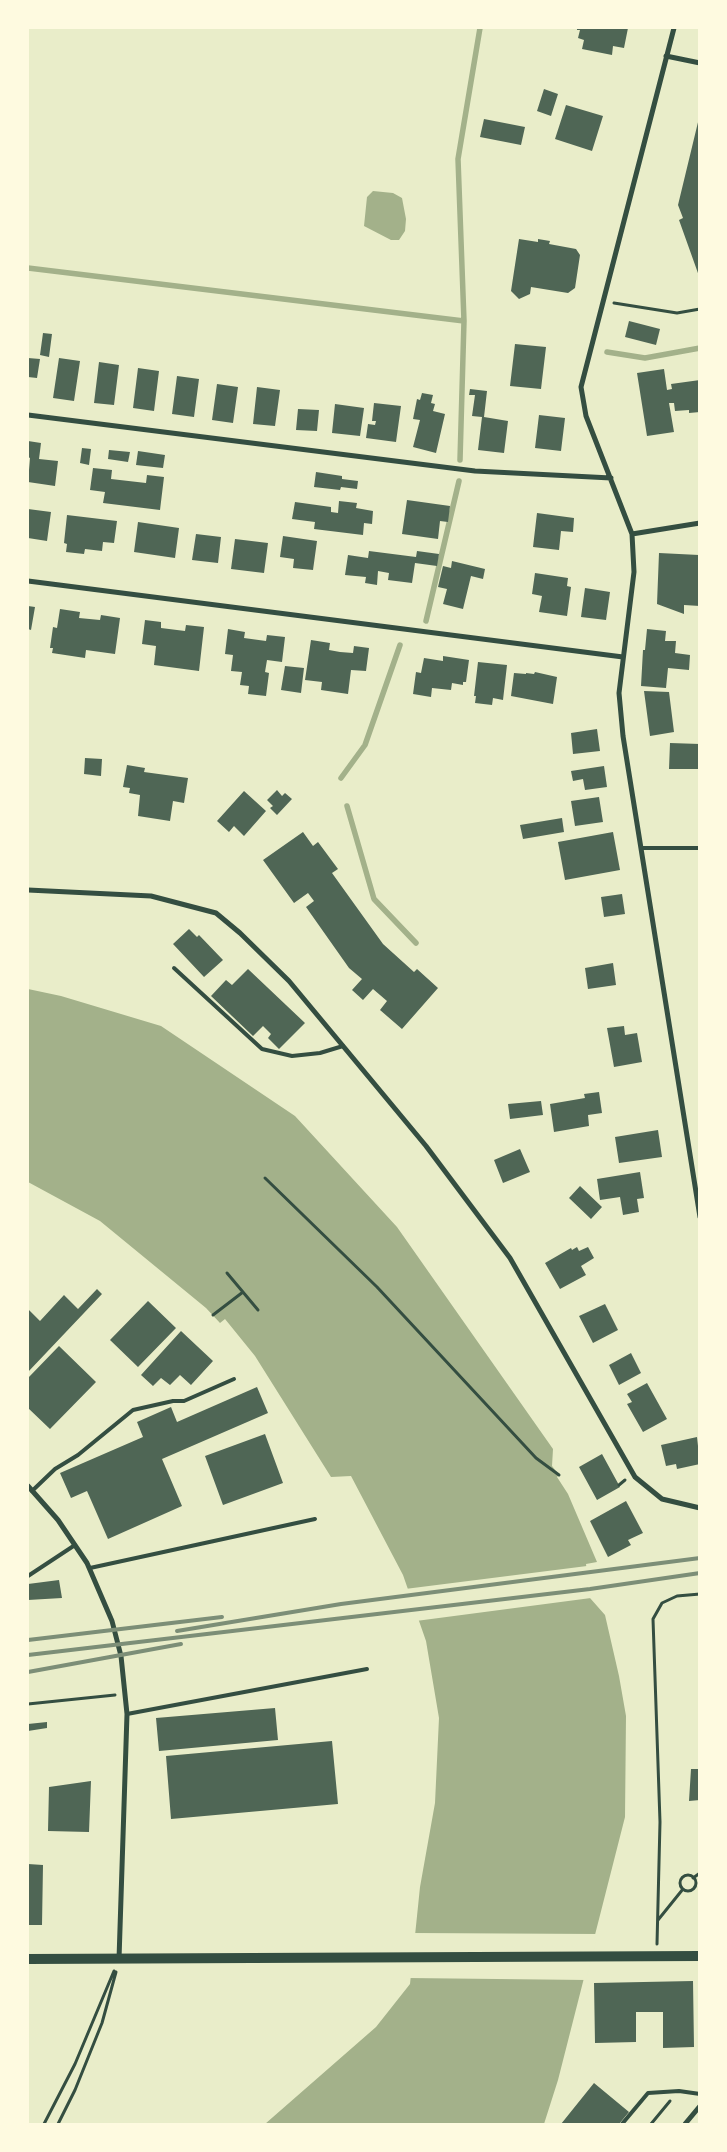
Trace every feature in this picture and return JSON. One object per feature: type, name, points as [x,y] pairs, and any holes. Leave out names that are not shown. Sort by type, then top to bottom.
[{"type":"main road","points":[[28,1959],[700,1956]]},
{"type":"street","points":[[674,28],[581,387],[586,416],[632,534],[634,572],[619,693],[623,736],[700,1217]]},
{"type":"street","points":[[666,56],[700,63]]},
{"type":"street","points":[[28,415],[475,471],[611,478]]},
{"type":"street","points":[[632,534],[700,523]]},
{"type":"street","points":[[28,581],[622,657]]},
{"type":"street","points":[[28,890],[151,896],[216,913],[240,933],[289,981],[426,1146],[510,1258],[635,1477],[662,1499],[700,1508]]},
{"type":"street","points":[[28,1486],[58,1520],[90,1568],[112,1621],[121,1656],[126,1694],[126,1714],[119,1959]]},
{"type":"street","points":[[685,2124],[700,2106]]},
{"type":"lane","points":[[642,848],[700,848]]},
{"type":"lane","points":[[174,968],[262,1049],[292,1056],[320,1053],[343,1046]]},
{"type":"lane","points":[[32,1491],[55,1469],[78,1455],[133,1410],[173,1401],[184,1401],[234,1380]]},
{"type":"lane","points":[[90,1568],[315,1519]]},
{"type":"lane","points":[[28,1576],[75,1545]]},
{"type":"lane","points":[[126,1714],[366,1669]]},
{"type":"lane","points":[[622,2124],[648,2093],[679,2091],[700,2094]]},
{"type":"path","points":[[604,302],[677,313],[700,309]]},
{"type":"path","points":[[265,1178],[377,1287],[536,1458],[559,1475]]},
{"type":"path","points":[[227,1273],[258,1310]]},
{"type":"path","points":[[213,1315],[243,1292]]},
{"type":"path","points":[[657,1957],[660,1822],[653,1619],[662,1603],[677,1596],[700,1594]]},
{"type":"path","points":[[28,1704],[126,1694]]},
{"type":"path","points":[[693,1878],[700,1873]]},
{"type":"path","points":[[683,1889],[680,1883],[682,1878],[686,1876],[693,1878]]},
{"type":"path","points":[[683,1889],[692,1889],[695,1885],[693,1878]]},
{"type":"path","points":[[658,1920],[683,1889]]},
{"type":"path","points":[[44,2124],[75,2064],[119,1959]]},
{"type":"path","points":[[58,2124],[75,2090],[102,2023],[119,1959]]},
{"type":"path","points":[[651,2124],[679,2091]]},
{"type":"shaded area","points":[[373,191],[393,193],[402,198],[406,219],[405,231],[399,240],[391,240],[364,226],[367,197]]},
{"type":"shaded area","points":[[28,989],[61,996],[161,1026],[295,1116],[397,1227],[553,1449],[552,1466],[559,1475],[557,1477],[568,1494],[597,1562],[586,1564],[590,1598],[605,1615],[626,1716],[625,1817],[558,2080],[544,2124],[265,2124],[376,2027],[410,1984],[420,1887],[435,1803],[439,1718],[426,1641],[403,1575],[351,1476],[331,1477],[255,1356],[225,1319],[220,1323],[206,1308],[100,1221],[28,1182]]},
{"type":"pier","points":[[587,1566],[591,1598],[416,1621],[405,1589]]},
{"type":"pier","points":[[413,1933],[598,1934],[586,1980],[408,1978]]},
{"type":"building","points":[[577,28],[628,28],[624,48],[613,46],[612,55],[582,49],[584,40],[578,38],[580,30],[577,30]]},
{"type":"building","points":[[544,89],[558,94],[551,116],[537,111]]},
{"type":"building","points":[[566,105],[603,116],[592,151],[555,139]]},
{"type":"building","points":[[699,118],[699,276],[679,220],[683,218],[678,205]]},
{"type":"building","points":[[484,119],[525,127],[521,145],[480,137]]},
{"type":"building","points":[[519,239],[538,242],[538,239],[550,241],[549,244],[576,249],[580,255],[575,288],[568,293],[531,287],[530,294],[519,299],[511,291]]},
{"type":"building","points":[[629,321],[660,329],[656,345],[625,337]]},
{"type":"building","points":[[43,333],[52,334],[49,357],[40,355]]},
{"type":"building","points":[[515,344],[546,347],[541,389],[510,386]]},
{"type":"building","points":[[28,358],[40,359],[37,378],[28,377]]},
{"type":"building","points":[[59,358],[80,361],[74,401],[53,398]]},
{"type":"building","points":[[99,362],[119,365],[114,405],[94,403]]},
{"type":"building","points":[[138,368],[159,371],[154,411],[133,408]]},
{"type":"building","points":[[664,369],[667,390],[672,389],[671,384],[700,380],[700,412],[689,413],[689,410],[675,411],[674,403],[669,403],[674,432],[647,436],[637,373]]},
{"type":"building","points":[[177,376],[199,379],[194,417],[172,414]]},
{"type":"building","points":[[217,384],[238,387],[233,423],[212,420]]},
{"type":"building","points":[[257,387],[280,390],[275,426],[253,424]]},
{"type":"building","points":[[470,389],[487,391],[484,417],[508,421],[504,453],[478,450],[482,417],[472,416],[475,395],[469,395]]},
{"type":"building","points":[[422,393],[433,395],[431,403],[435,404],[433,411],[445,414],[436,453],[413,447],[420,420],[413,419],[417,399],[420,400]]},
{"type":"building","points":[[374,403],[401,406],[396,442],[366,438],[368,424],[375,425],[376,421],[372,421]]},
{"type":"building","points":[[335,404],[364,408],[360,436],[332,433]]},
{"type":"building","points":[[298,409],[319,410],[317,431],[296,430]]},
{"type":"building","points":[[539,415],[565,418],[561,451],[535,448]]},
{"type":"building","points":[[28,441],[41,443],[39,459],[58,461],[55,486],[28,482],[30,458],[28,457]]},
{"type":"building","points":[[82,448],[91,449],[89,465],[80,463]]},
{"type":"building","points":[[109,450],[130,452],[128,462],[108,459]]},
{"type":"building","points":[[138,451],[165,455],[163,468],[136,465]]},
{"type":"building","points":[[93,468],[112,470],[111,479],[146,483],[147,475],[164,477],[160,510],[103,503],[105,492],[90,490]]},
{"type":"building","points":[[316,472],[342,476],[342,479],[358,481],[357,489],[341,487],[340,490],[314,487]]},
{"type":"building","points":[[407,500],[450,506],[448,522],[440,521],[438,539],[402,534]]},
{"type":"building","points":[[339,501],[357,503],[356,508],[373,511],[372,524],[364,523],[363,535],[314,529],[315,522],[292,519],[295,502],[331,507],[331,512],[338,513]]},
{"type":"building","points":[[28,509],[51,512],[47,541],[28,538]]},
{"type":"building","points":[[537,513],[574,518],[573,532],[561,531],[559,550],[533,547]]},
{"type":"building","points":[[67,515],[117,521],[114,543],[103,542],[102,551],[85,549],[84,554],[66,552],[67,544],[64,543]]},
{"type":"building","points":[[138,522],[179,528],[175,558],[134,552]]},
{"type":"building","points":[[196,534],[221,537],[218,563],[192,560]]},
{"type":"building","points":[[283,536],[317,541],[313,570],[293,568],[294,559],[280,557]]},
{"type":"building","points":[[235,539],[268,543],[264,573],[231,569]]},
{"type":"building","points":[[369,551],[416,557],[417,551],[439,554],[437,566],[415,563],[412,583],[388,580],[389,573],[378,571],[377,585],[365,583],[366,577],[345,575],[348,555],[368,558]]},
{"type":"building","points":[[659,553],[699,555],[700,606],[684,605],[684,614],[657,604]]},
{"type":"building","points":[[452,561],[485,569],[483,579],[471,576],[463,609],[443,604],[447,589],[438,587],[443,566],[451,568]]},
{"type":"building","points":[[535,573],[568,578],[567,586],[571,587],[567,616],[539,612],[542,596],[532,594]]},
{"type":"building","points":[[585,588],[610,592],[606,620],[581,617]]},
{"type":"building","points":[[28,606],[35,607],[31,630],[28,629]]},
{"type":"building","points":[[60,609],[80,612],[79,618],[100,620],[101,615],[120,618],[115,654],[86,650],[85,658],[52,653],[53,648],[50,648],[53,627],[57,628]]},
{"type":"building","points":[[145,620],[161,622],[161,628],[185,631],[186,625],[204,627],[199,671],[154,665],[156,646],[142,644]]},
{"type":"building","points":[[228,629],[245,632],[244,638],[266,641],[267,635],[285,637],[282,662],[267,660],[265,672],[269,673],[266,696],[248,694],[249,686],[240,685],[242,672],[231,671],[233,655],[225,654]]},
{"type":"building","points":[[647,629],[666,631],[665,641],[676,641],[675,653],[690,655],[689,670],[668,668],[666,688],[641,686],[643,650],[645,650]]},
{"type":"building","points":[[311,640],[330,643],[329,650],[340,652],[353,653],[354,646],[369,648],[366,671],[351,670],[348,694],[321,690],[322,682],[305,680]]},
{"type":"building","points":[[443,656],[469,660],[466,682],[463,682],[463,685],[452,683],[451,690],[432,688],[431,697],[413,694],[416,672],[421,673],[424,658],[443,661]]},
{"type":"building","points":[[478,662],[507,665],[503,700],[493,698],[492,705],[475,703],[476,696],[474,696]]},
{"type":"building","points":[[285,666],[304,668],[301,693],[281,690]]},
{"type":"building","points":[[535,672],[557,677],[553,704],[511,696],[514,673],[534,674]]},
{"type":"building","points":[[644,691],[669,692],[674,732],[650,736]]},
{"type":"building","points":[[597,729],[600,751],[573,754],[571,733]]},
{"type":"building","points":[[670,743],[700,744],[700,769],[669,769]]},
{"type":"building","points":[[85,758],[102,759],[101,776],[84,774]]},
{"type":"building","points":[[127,765],[145,768],[144,772],[188,778],[184,803],[173,801],[170,821],[138,816],[140,795],[129,793],[130,788],[123,787]]},
{"type":"building","points":[[604,766],[607,787],[585,790],[583,779],[573,781],[571,771]]},
{"type":"building","points":[[277,790],[282,796],[285,793],[292,799],[277,815],[270,808],[273,806],[267,800]]},
{"type":"building","points":[[244,791],[266,811],[244,836],[234,826],[229,832],[217,821]]},
{"type":"building","points":[[599,797],[603,822],[575,826],[571,801]]},
{"type":"building","points":[[562,818],[564,832],[523,839],[520,825]]},
{"type":"building","points":[[303,832],[313,846],[318,842],[338,869],[332,873],[383,944],[414,972],[417,969],[438,988],[402,1029],[380,1010],[387,1001],[373,989],[363,1000],[352,990],[362,979],[349,968],[306,907],[314,901],[308,893],[294,903],[263,860]]},
{"type":"building","points":[[613,832],[620,870],[565,880],[558,842]]},
{"type":"building","points":[[622,894],[625,914],[604,917],[601,897]]},
{"type":"building","points":[[189,929],[197,937],[199,935],[223,960],[204,977],[173,944]]},
{"type":"building","points":[[613,963],[616,985],[588,989],[585,968]]},
{"type":"building","points":[[248,969],[305,1023],[279,1049],[268,1038],[271,1034],[263,1026],[253,1036],[211,996],[226,980],[232,985]]},
{"type":"building","points":[[624,1026],[625,1035],[637,1033],[642,1062],[614,1067],[607,1028]]},
{"type":"building","points":[[599,1092],[602,1113],[588,1115],[589,1126],[554,1132],[550,1104],[585,1098],[584,1094]]},
{"type":"building","points":[[541,1101],[543,1115],[510,1119],[508,1104]]},
{"type":"building","points":[[658,1130],[662,1157],[619,1163],[615,1137]]},
{"type":"building","points":[[520,1149],[530,1172],[503,1183],[494,1160]]},
{"type":"building","points":[[640,1172],[644,1198],[637,1199],[639,1212],[623,1215],[620,1197],[600,1200],[597,1179]]},
{"type":"building","points":[[580,1186],[602,1207],[591,1219],[569,1198]]},
{"type":"building","points":[[577,1247],[579,1251],[588,1247],[594,1258],[581,1266],[586,1275],[560,1289],[545,1263],[571,1248],[572,1250]]},
{"type":"building","points":[[97,1289],[102,1294],[28,1372],[28,1309],[40,1321],[64,1295],[78,1309]]},
{"type":"building","points":[[148,1301],[176,1328],[138,1367],[110,1340]]},
{"type":"building","points":[[605,1304],[618,1330],[593,1343],[579,1316]]},
{"type":"building","points":[[181,1331],[213,1361],[191,1385],[180,1375],[170,1385],[161,1378],[153,1386],[141,1375]]},
{"type":"building","points":[[59,1346],[96,1382],[50,1429],[28,1408],[28,1378]]},
{"type":"building","points":[[631,1353],[641,1373],[619,1385],[609,1365]]},
{"type":"building","points":[[647,1383],[667,1419],[643,1432],[627,1404],[632,1402],[627,1394]]},
{"type":"building","points":[[257,1387],[268,1413],[162,1459],[182,1506],[108,1539],[87,1491],[71,1498],[60,1473],[143,1437],[137,1422],[171,1407],[177,1422]]},
{"type":"building","points":[[265,1434],[283,1483],[223,1505],[205,1456]]},
{"type":"building","points":[[697,1437],[700,1464],[677,1469],[676,1464],[666,1466],[661,1445]]},
{"type":"building","points":[[602,1454],[620,1487],[597,1500],[579,1467]]},
{"type":"building","points":[[626,1501],[643,1533],[628,1540],[631,1545],[608,1557],[590,1521]]},
{"type":"building","points":[[59,1580],[62,1598],[28,1600],[28,1584]]},
{"type":"building","points":[[275,1708],[278,1740],[159,1751],[156,1718]]},
{"type":"building","points":[[47,1722],[47,1728],[28,1731],[28,1724]]},
{"type":"building","points":[[332,1741],[338,1804],[171,1819],[166,1756]]},
{"type":"building","points":[[691,1769],[700,1769],[700,1800],[689,1801]]},
{"type":"building","points":[[91,1781],[89,1832],[48,1831],[49,1787]]},
{"type":"building","points":[[28,1864],[43,1865],[42,1925],[28,1925]]},
{"type":"building","points":[[693,1981],[694,2047],[663,2048],[663,2012],[636,2012],[636,2042],[595,2043],[594,1983]]},
{"type":"building","points":[[594,2083],[629,2112],[619,2124],[561,2124]]},
{"type":"waterway","points":[[460,460],[464,321],[458,159],[480,28]]},
{"type":"waterway","points":[[28,268],[464,321]]},
{"type":"waterway","points":[[607,352],[645,358],[700,348]]},
{"type":"waterway","points":[[426,621],[459,481]]},
{"type":"waterway","points":[[341,778],[365,745],[400,645]]},
{"type":"waterway","points":[[347,806],[374,899],[416,943]]},
{"type":"railway","points":[[177,1631],[341,1604],[700,1558]]},
{"type":"railway","points":[[28,1655],[590,1589],[700,1573]]},
{"type":"railway","points":[[28,1640],[222,1617]]},
{"type":"railway","points":[[28,1672],[181,1644]]}]
